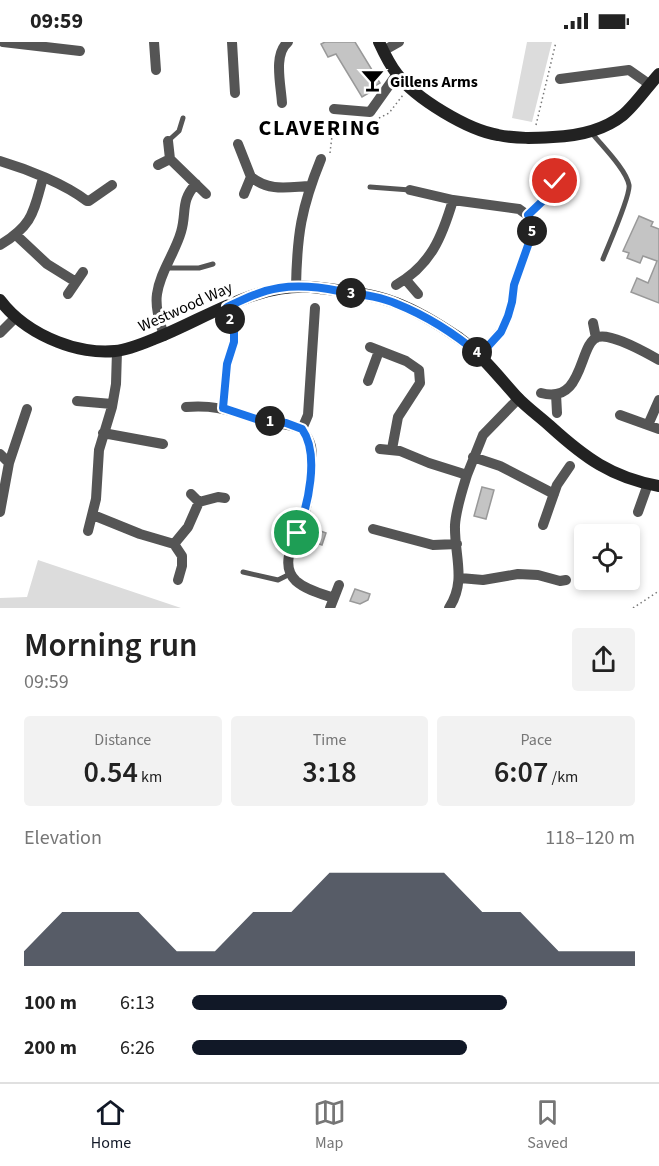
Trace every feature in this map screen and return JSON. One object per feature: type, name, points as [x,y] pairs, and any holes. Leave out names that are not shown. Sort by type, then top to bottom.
[{"type":"street","points":[[3,42],[80,51]]},
{"type":"street","points":[[154,42],[156,70]]},
{"type":"street","points":[[232,42],[235,93]]},
{"type":"street","points":[[282,103],[279,56],[282,47],[288,42]]},
{"type":"street","points":[[399,42],[381,47],[397,74],[411,88],[453,118],[495,135],[532,138],[571,136],[591,132],[623,116],[659,74]]},
{"type":"street","points":[[560,79],[629,70],[649,84]]},
{"type":"street","points":[[334,109],[370,112],[397,74]]},
{"type":"street","points":[[168,141],[170,159],[206,194]]},
{"type":"street","points":[[238,144],[251,177],[259,183],[280,189],[310,186]]},
{"type":"street","points":[[158,165],[170,159]]},
{"type":"street","points":[[296,287],[297,239],[304,201],[321,159]]},
{"type":"street","points":[[0,161],[75,192],[89,201],[112,185]]},
{"type":"street","points":[[244,194],[251,177]]},
{"type":"street","points":[[0,245],[16,236],[27,226],[43,178]]},
{"type":"street","points":[[528,215],[551,193],[555,181]]},
{"type":"street","points":[[164,336],[156,302],[159,285],[182,228],[186,198],[196,184]]},
{"type":"street","points":[[410,190],[453,200],[519,209],[528,215],[533,224],[532,234],[514,285],[508,316],[501,332],[480,355]]},
{"type":"street","points":[[418,294],[401,282],[426,261],[434,249],[443,234],[453,200]]},
{"type":"street","points":[[16,236],[47,264],[76,282]]},
{"type":"street","points":[[68,294],[83,273]]},
{"type":"street","name":"Westwood Way","points":[[0,300],[15,318],[29,328],[65,345],[82,349],[117,351],[164,336],[264,291],[318,287],[396,303],[443,328],[480,355],[519,398],[592,462],[608,470],[654,485]]},
{"type":"street","points":[[223,408],[226,372],[234,342],[234,331],[227,307]]},
{"type":"street","points":[[302,429],[308,415],[315,308]]},
{"type":"street","points":[[0,333],[15,318]]},
{"type":"street","points":[[593,323],[596,338]]},
{"type":"street","points":[[541,393],[561,393],[574,380],[596,338],[607,337],[659,360]]},
{"type":"street","points":[[368,381],[375,349],[414,365],[419,370],[420,376],[416,390],[398,417],[392,449]]},
{"type":"street","points":[[88,531],[98,484],[99,450],[116,384],[117,351]]},
{"type":"street","points":[[556,394],[557,414]]},
{"type":"street","points":[[449,608],[457,593],[460,578],[455,529],[466,475],[483,435],[519,398]]},
{"type":"street","points":[[620,415],[653,427],[659,400]]},
{"type":"street","points":[[77,401],[112,404]]},
{"type":"street","points":[[186,407],[214,406],[256,419],[286,423],[302,429],[311,446],[307,502],[289,554],[288,567],[300,584],[332,603],[339,585]]},
{"type":"street","points":[[0,512],[9,462],[27,409]]},
{"type":"street","points":[[103,433],[163,444]]},
{"type":"street","points":[[380,449],[392,449],[466,475]]},
{"type":"street","points":[[0,454],[9,462]]},
{"type":"street","points":[[474,457],[500,466],[554,494]]},
{"type":"street","points":[[543,525],[557,485],[570,466]]},
{"type":"street","points":[[638,512],[654,485]]},
{"type":"street","points":[[174,544],[188,527],[195,498],[225,498]]},
{"type":"street","points":[[93,515],[140,534],[174,544],[182,555],[183,566],[178,580]]},
{"type":"street","points":[[373,529],[433,545],[457,544]]},
{"type":"street","points":[[460,578],[483,580],[518,574],[566,580]]},
{"type":"lane","points":[[168,141],[179,131],[183,118]]},
{"type":"lane","points":[[591,132],[619,167],[629,185],[626,203],[603,260]]},
{"type":"lane","points":[[370,187],[410,190]]},
{"type":"lane","points":[[166,268],[199,268],[213,264]]},
{"type":"lane","points":[[243,572],[278,580],[291,573]]},
{"type":"path","points":[[532,138],[556,42]]},
{"type":"path","points":[[633,608],[659,591]]},
{"type":"shaded area","points":[[527,42],[552,42],[532,122],[512,118]]},
{"type":"shaded area","points":[[38,560],[181,608],[0,608],[0,598],[27,597]]},
{"type":"building","points":[[355,42],[380,83],[373,87],[374,90],[362,97],[336,54],[328,57],[321,44]]},
{"type":"building","points":[[639,216],[653,222],[651,226],[659,229],[659,303],[631,292],[637,278],[648,283],[657,261],[643,256],[640,263],[627,258],[629,253],[623,251]]},
{"type":"building","points":[[482,487],[494,490],[486,519],[474,516]]},
{"type":"building","points":[[315,529],[326,533],[322,545],[311,541]]},
{"type":"building","points":[[355,589],[370,594],[368,600],[360,604],[350,601]]},
{"type":"place","name":"Gillens Arms","points":[[372,81]]},
{"type":"district","name":"CLAVERING","points":[[320,127]]},
{"type":"route","points":[[297,533],[307,502],[311,446],[302,429],[286,423],[256,419],[223,408],[227,364],[234,342],[234,331],[227,307],[249,296],[280,288],[318,287],[370,296],[396,303],[417,314],[459,338],[480,355],[501,332],[508,316],[514,285],[532,234],[533,224],[528,215],[551,193],[555,181]]}]
